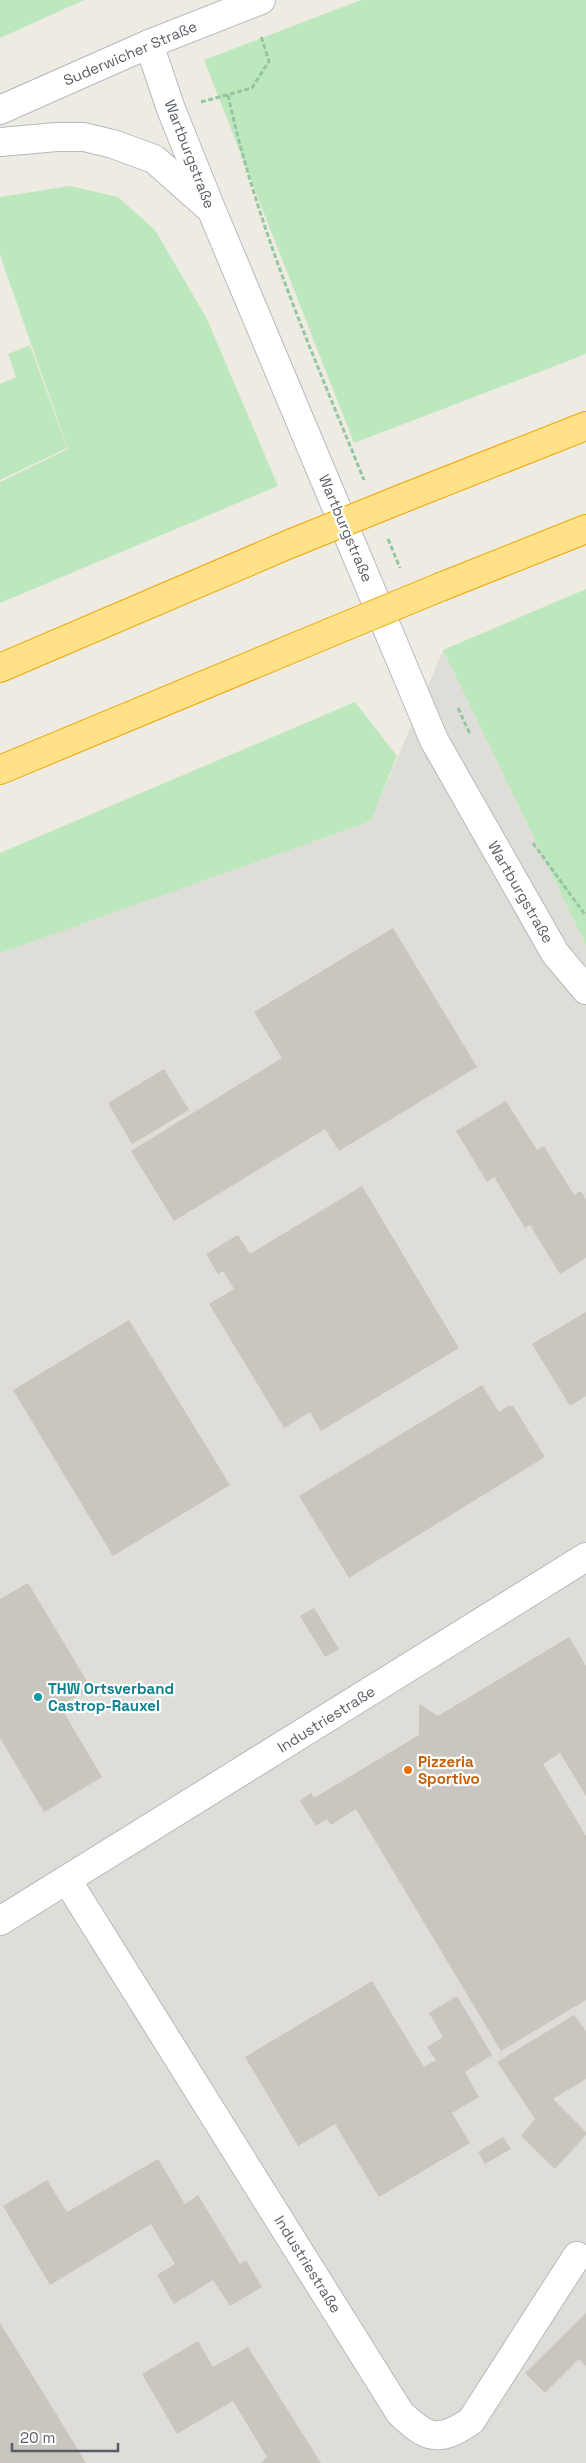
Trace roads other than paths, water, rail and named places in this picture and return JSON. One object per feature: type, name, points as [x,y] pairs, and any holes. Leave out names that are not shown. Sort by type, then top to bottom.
[{"type":"highway","points":[[0,668],[292,543],[586,426]]},
{"type":"highway","points":[[0,770],[443,586],[586,529]]},
{"type":"street","name":"Suderwicher Straße","points":[[0,110],[149,44],[256,2]]},
{"type":"street","name":"Wartburgstraße","points":[[149,44],[171,109],[212,211],[434,740],[555,953],[586,990]]},
{"type":"street","points":[[0,142],[57,137],[84,137],[114,144],[154,159],[212,211]]},
{"type":"street","name":"Industriestraße","points":[[0,1921],[586,1557]]},
{"type":"street","name":"Industriestraße","points":[[67,1880],[400,2413],[414,2427],[432,2436],[452,2434],[470,2421],[577,2256]]},
{"type":"place","name":"THW Ortsverband Castrop-Rauxel","points":[[38,1697]]},
{"type":"place","name":"Pizzeria Sportivo","points":[[408,1770]]}]
